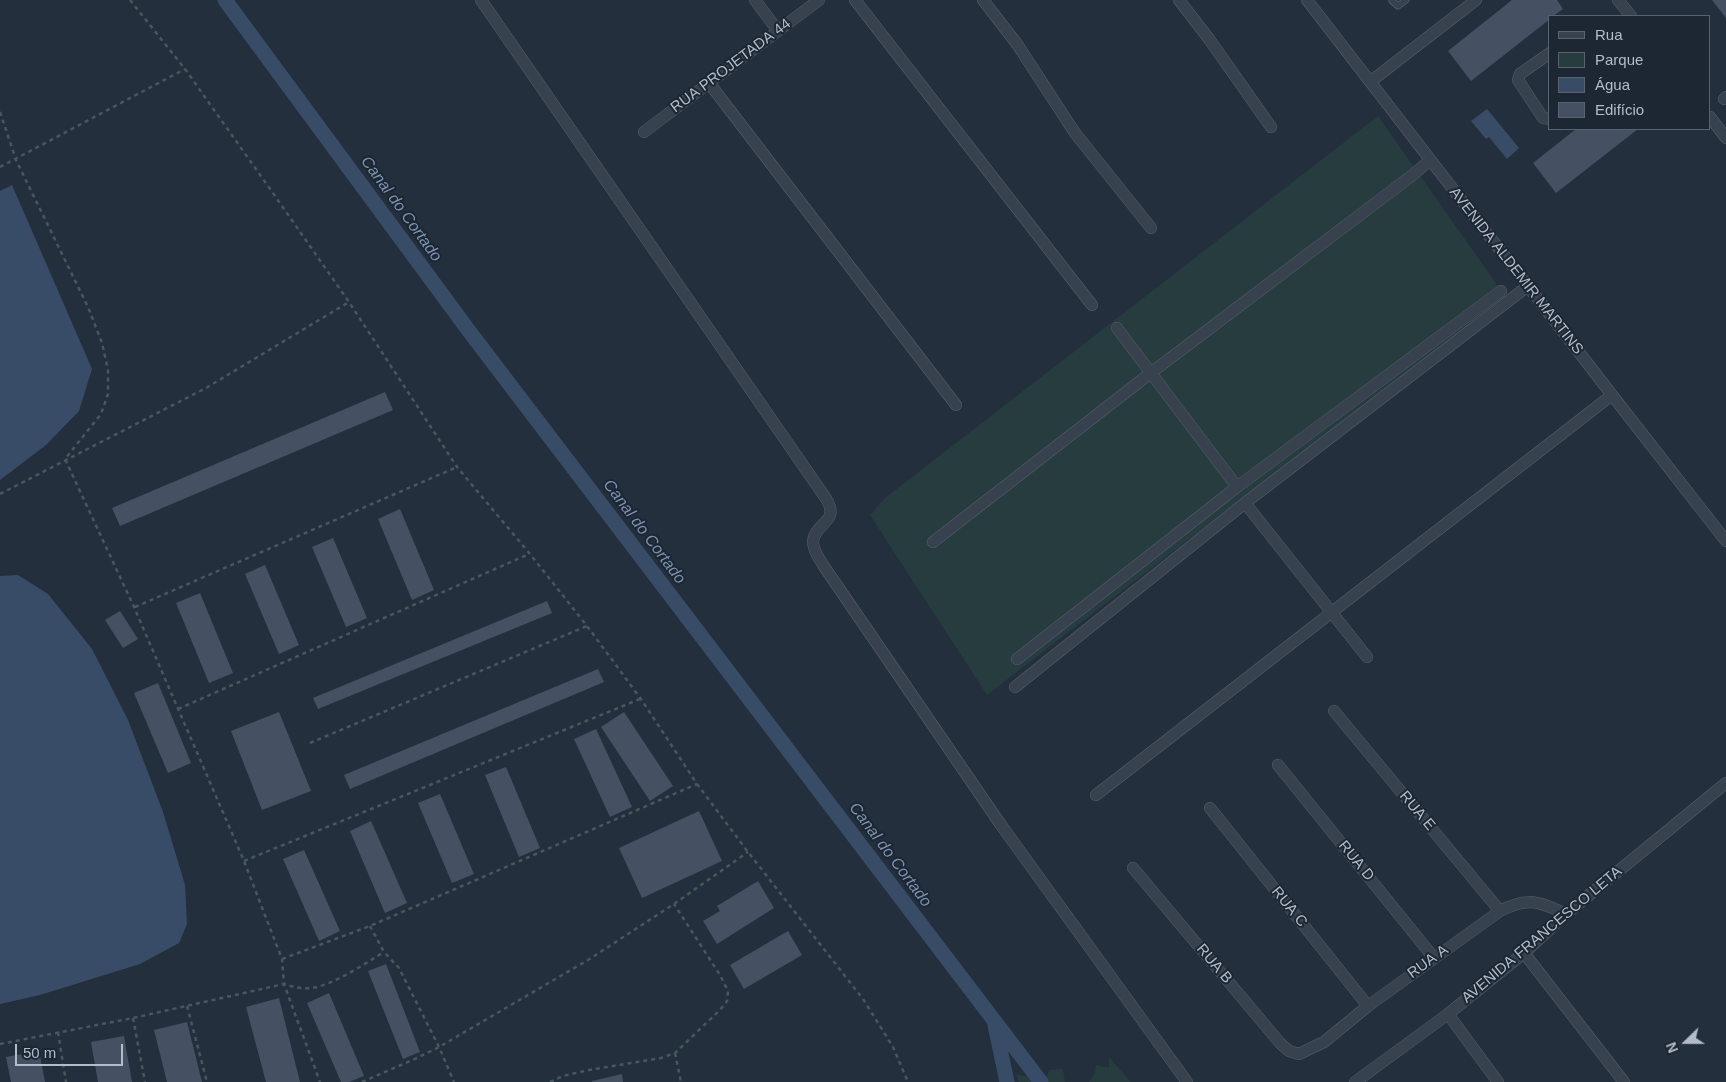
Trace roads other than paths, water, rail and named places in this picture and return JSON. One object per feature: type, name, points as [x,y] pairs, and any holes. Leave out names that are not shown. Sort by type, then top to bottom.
[{"type":"street","points":[[481,0],[830,504],[832,514],[817,532],[813,543],[815,552],[823,565],[1001,825],[1187,1082]]},
{"type":"street","points":[[754,0],[778,31]]},
{"type":"street","name":"RUA PROJETADA 44","points":[[644,132],[819,0]]},
{"type":"street","points":[[855,0],[1092,305]]},
{"type":"street","points":[[983,0],[1017,44],[1076,133],[1151,228]]},
{"type":"street","points":[[1178,0],[1209,39],[1270,127]]},
{"type":"street","name":"AVENIDA ALDEMIR MARTINS","points":[[1307,0],[1726,540]]},
{"type":"street","points":[[1370,82],[1476,0]]},
{"type":"street","points":[[1618,0],[1627,15]]},
{"type":"street","points":[[1548,59],[1520,74],[1518,80],[1543,118],[1548,119]]},
{"type":"street","points":[[709,83],[956,405]]},
{"type":"street","points":[[1711,118],[1726,138]]},
{"type":"street","points":[[934,542],[1152,372],[1430,160]]},
{"type":"street","points":[[1015,687],[1245,503],[1528,286]]},
{"type":"street","points":[[1018,659],[1237,487],[1501,291]]},
{"type":"street","points":[[1117,328],[1237,487]]},
{"type":"street","points":[[1096,795],[1612,395]]},
{"type":"street","points":[[1245,503],[1368,657]]},
{"type":"street","name":"RUA E","points":[[1334,711],[1500,911]]},
{"type":"street","name":"RUA D","points":[[1278,765],[1434,958]]},
{"type":"street","name":"AVENIDA FRANCESCO LETA","points":[[1355,1082],[1448,1014],[1524,953],[1566,914],[1726,782]]},
{"type":"street","name":"RUA C","points":[[1210,808],[1368,1006]]},
{"type":"street","name":"RUA B","points":[[1133,868],[1280,1043],[1288,1051],[1299,1054]]},
{"type":"street","name":"RUA A","points":[[1299,1054],[1324,1042],[1368,1006],[1500,911],[1513,904],[1528,901],[1542,903],[1566,914]]},
{"type":"street","points":[[1524,953],[1624,1082]]},
{"type":"street","points":[[1448,1014],[1498,1082]]},
{"type":"lane","points":[[1392,1],[1398,6],[1406,0]]},
{"type":"water","points":[[1487,109],[1519,148],[1507,159],[1489,137],[1486,139],[1471,121]]},
{"type":"water","points":[[12,185],[92,369],[79,411],[46,445],[0,480],[0,191]]},
{"type":"water","points":[[18,575],[48,594],[92,649],[128,720],[163,812],[185,885],[187,924],[179,943],[140,964],[40,995],[0,1004],[0,576]]},
{"type":"waterway","name":"Canal do Cortado","points":[[225,0],[469,331],[1041,1082]]},
{"type":"waterway","points":[[995,1025],[1007,1082]]}]
